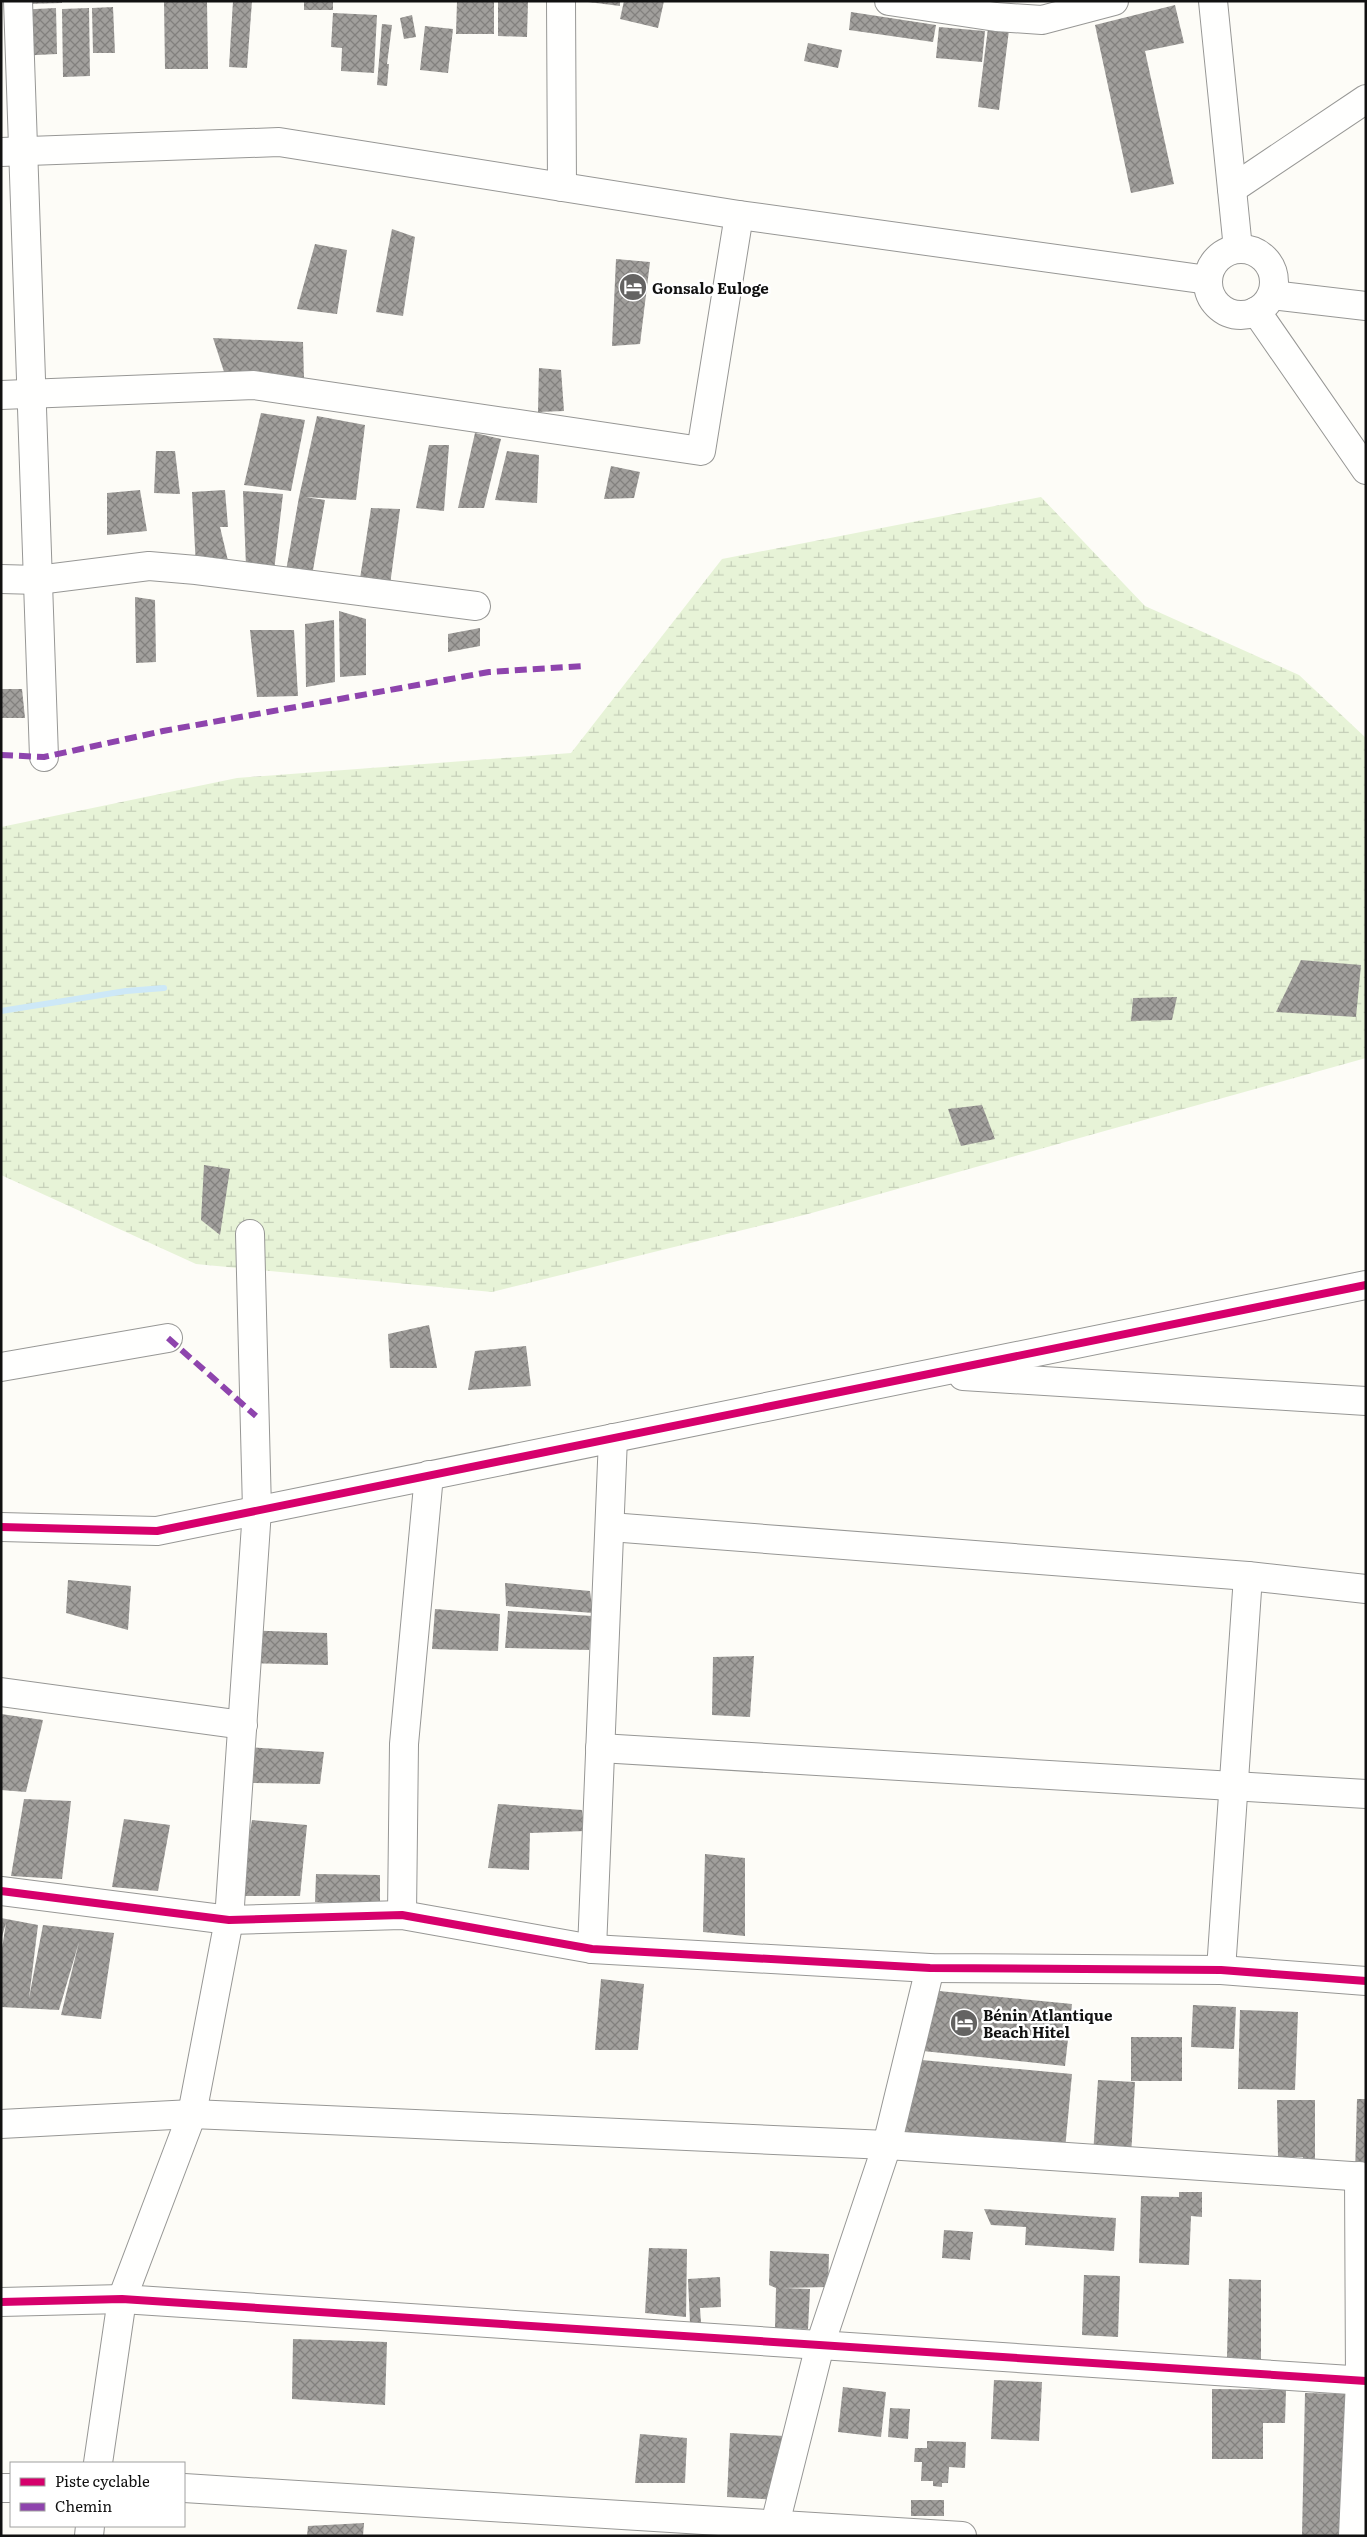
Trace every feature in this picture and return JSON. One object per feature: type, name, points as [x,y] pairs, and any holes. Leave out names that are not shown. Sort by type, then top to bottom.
[{"type":"street","points":[[18,1],[11,151],[31,394],[44,757]]},
{"type":"street","points":[[561,1],[562,187]]},
{"type":"street","points":[[889,1],[995,9],[1042,20],[1114,1]]},
{"type":"street","points":[[1213,1],[1238,249]]},
{"type":"street","points":[[1232,190],[1366,99]]},
{"type":"street","points":[[11,151],[279,142],[739,215],[1208,280]]},
{"type":"street","points":[[1,395],[254,385],[701,451],[739,215]]},
{"type":"street","points":[[1366,306],[1264,303],[1245,314],[1234,314],[1223,309],[1214,301],[1208,280],[1211,269],[1217,259],[1226,252],[1238,249],[1249,250],[1260,254],[1268,262],[1273,272],[1264,303],[1366,470]]},
{"type":"street","points":[[1,579],[38,580],[149,566],[206,571],[476,606]]},
{"type":"street","points":[[98,2462],[122,2299],[192,2114],[230,1920],[256,1510],[250,1234]]},
{"type":"street","points":[[1,1527],[157,1530],[1366,1285]]},
{"type":"street","points":[[1,1367],[168,1338]]},
{"type":"street","points":[[924,1374],[1366,1401]]},
{"type":"street","points":[[592,1949],[613,1438]]},
{"type":"street","points":[[402,1915],[404,1744],[429,1475]]},
{"type":"street","points":[[610,1527],[1248,1576],[1366,1589]]},
{"type":"street","points":[[1221,1970],[1248,1576]]},
{"type":"street","points":[[1,1692],[243,1725]]},
{"type":"street","points":[[600,1748],[1366,1794]]},
{"type":"street","points":[[1,1891],[230,1920],[402,1915],[592,1949],[930,1968],[1221,1970],[1366,1981]]},
{"type":"street","points":[[774,2530],[820,2345],[887,2144],[930,1968]]},
{"type":"street","points":[[1,2124],[192,2114],[887,2144],[1362,2176],[1363,2381],[1353,2536]]},
{"type":"street","points":[[1,2302],[122,2299],[1363,2381]]},
{"type":"street","points":[[185,2488],[774,2530],[962,2536]]},
{"type":"green space","points":[[1041,497],[1145,606],[1299,675],[1366,738],[1366,1058],[808,1214],[492,1292],[196,1264],[1,1175],[1,827],[237,778],[571,753],[722,559]]},
{"type":"building","points":[[25,1],[62,1],[62,3],[25,4]]},
{"type":"building","points":[[164,1],[207,1],[208,69],[165,69]]},
{"type":"building","points":[[233,1],[252,1],[247,68],[229,67]]},
{"type":"building","points":[[304,1],[333,1],[333,10],[304,10]]},
{"type":"building","points":[[457,1],[494,1],[494,34],[456,34]]},
{"type":"building","points":[[498,1],[528,1],[527,37],[498,36]]},
{"type":"building","points":[[580,1],[620,1],[620,6]]},
{"type":"building","points":[[624,1],[664,1],[658,28],[620,19]]},
{"type":"building","points":[[1175,5],[1184,43],[1145,51],[1174,184],[1131,193],[1095,25]]},
{"type":"building","points":[[113,7],[115,53],[93,53],[92,8]]},
{"type":"building","points":[[56,8],[57,54],[17,56],[15,10]]},
{"type":"building","points":[[89,8],[90,76],[63,77],[62,9]]},
{"type":"building","points":[[851,12],[936,25],[933,42],[849,30]]},
{"type":"building","points":[[333,13],[377,15],[374,73],[341,71],[342,48],[331,47]]},
{"type":"building","points":[[412,15],[416,37],[404,39],[400,18]]},
{"type":"building","points":[[382,24],[392,25],[387,64],[389,64],[387,86],[377,85]]},
{"type":"building","points":[[425,26],[453,29],[448,73],[420,70]]},
{"type":"building","points":[[939,27],[985,31],[982,62],[936,58]]},
{"type":"building","points":[[988,28],[1009,30],[999,110],[978,107]]},
{"type":"building","points":[[808,43],[842,50],[838,68],[804,61]]},
{"type":"building","points":[[392,229],[415,237],[403,316],[376,312]]},
{"type":"building","points":[[315,244],[347,250],[337,314],[297,309]]},
{"type":"building","points":[[616,259],[650,262],[640,344],[612,346]]},
{"type":"building","points":[[213,338],[303,342],[304,379],[226,378]]},
{"type":"building","points":[[539,368],[561,370],[564,411],[538,412]]},
{"type":"building","points":[[261,413],[305,420],[291,491],[244,485]]},
{"type":"building","points":[[317,416],[365,425],[356,500],[305,497],[325,500],[313,570],[286,571],[299,497]]},
{"type":"building","points":[[475,433],[501,439],[484,508],[458,508]]},
{"type":"building","points":[[429,445],[449,445],[444,511],[416,508]]},
{"type":"building","points":[[156,451],[175,451],[180,494],[154,493]]},
{"type":"building","points":[[507,451],[539,455],[537,503],[495,500]]},
{"type":"building","points":[[611,466],[640,472],[634,498],[604,499]]},
{"type":"building","points":[[140,490],[147,531],[107,535],[107,493]]},
{"type":"building","points":[[225,490],[228,527],[220,527],[229,565],[196,567],[192,492]]},
{"type":"building","points":[[243,491],[283,494],[274,571],[246,566]]},
{"type":"building","points":[[371,508],[400,509],[390,585],[359,585]]},
{"type":"building","points":[[135,597],[155,600],[156,662],[136,663]]},
{"type":"building","points":[[339,611],[366,619],[366,675],[340,677]]},
{"type":"building","points":[[334,620],[335,682],[306,687],[305,624]]},
{"type":"building","points":[[480,628],[480,646],[448,652],[448,634]]},
{"type":"building","points":[[250,630],[294,630],[298,696],[257,697]]},
{"type":"building","points":[[1,689],[22,689],[25,718],[1,718]]},
{"type":"building","points":[[1301,960],[1361,965],[1356,1017],[1276,1012]]},
{"type":"building","points":[[1177,997],[1172,1020],[1131,1021],[1133,998]]},
{"type":"building","points":[[982,1105],[995,1139],[961,1146],[948,1109]]},
{"type":"building","points":[[204,1165],[230,1169],[220,1235],[201,1220]]},
{"type":"building","points":[[429,1325],[437,1368],[390,1368],[388,1334]]},
{"type":"building","points":[[526,1346],[531,1386],[468,1390],[475,1351]]},
{"type":"building","points":[[68,1580],[131,1586],[128,1630],[66,1613]]},
{"type":"building","points":[[505,1583],[590,1591],[593,1613],[506,1606]]},
{"type":"building","points":[[435,1609],[500,1614],[498,1651],[432,1649]]},
{"type":"building","points":[[508,1611],[593,1616],[589,1650],[505,1648]]},
{"type":"building","points":[[238,1630],[327,1633],[328,1665],[238,1663]]},
{"type":"building","points":[[754,1656],[750,1717],[712,1715],[713,1657]]},
{"type":"building","points":[[1,1714],[43,1720],[26,1792],[1,1790]]},
{"type":"building","points":[[247,1747],[324,1752],[320,1784],[251,1783]]},
{"type":"building","points":[[24,1799],[71,1801],[62,1879],[11,1876]]},
{"type":"building","points":[[498,1804],[582,1810],[585,1831],[530,1833],[529,1870],[488,1868]]},
{"type":"building","points":[[124,1819],[170,1825],[158,1891],[112,1887]]},
{"type":"building","points":[[252,1820],[307,1825],[300,1896],[238,1896]]},
{"type":"building","points":[[705,1854],[745,1858],[745,1936],[703,1932]]},
{"type":"building","points":[[316,1874],[380,1875],[380,1904],[315,1902]]},
{"type":"building","points":[[1,1918],[38,1925],[29,1998],[43,1925],[114,1933],[101,2019],[61,2015],[79,1942],[59,2010],[1,2007],[1,1955],[6,1923],[1,1940]]},
{"type":"building","points":[[601,1979],[644,1984],[638,2050],[595,2050]]},
{"type":"building","points":[[929,1990],[1072,2004],[1065,2066],[923,2051]]},
{"type":"building","points":[[1193,2005],[1236,2007],[1234,2049],[1191,2047]]},
{"type":"building","points":[[1240,2010],[1298,2012],[1295,2090],[1238,2089]]},
{"type":"building","points":[[1131,2037],[1182,2037],[1182,2081],[1131,2081]]},
{"type":"building","points":[[911,2059],[1072,2074],[1065,2150],[904,2135]]},
{"type":"building","points":[[1098,2080],[1135,2082],[1131,2157],[1093,2155]]},
{"type":"building","points":[[1357,2099],[1366,2099],[1366,2175],[1355,2174]]},
{"type":"building","points":[[1277,2100],[1315,2100],[1315,2170],[1303,2170],[1303,2157],[1278,2157]]},
{"type":"building","points":[[1179,2192],[1202,2192],[1202,2217],[1191,2216],[1189,2265],[1139,2263],[1141,2196],[1179,2197]]},
{"type":"building","points":[[984,2209],[1116,2218],[1114,2251],[1025,2245],[1026,2227],[991,2225]]},
{"type":"building","points":[[944,2230],[973,2232],[970,2260],[942,2258]]},
{"type":"building","points":[[649,2248],[687,2249],[686,2317],[645,2313]]},
{"type":"building","points":[[770,2251],[829,2254],[828,2287],[783,2288],[810,2289],[808,2329],[775,2328],[776,2288],[769,2285]]},
{"type":"building","points":[[1084,2275],[1120,2276],[1118,2337],[1082,2335]]},
{"type":"building","points":[[720,2277],[721,2307],[700,2308],[701,2323],[690,2323],[688,2279]]},
{"type":"building","points":[[1229,2279],[1261,2280],[1261,2363],[1227,2357]]},
{"type":"building","points":[[293,2339],[387,2342],[385,2405],[292,2399]]},
{"type":"building","points":[[994,2380],[1042,2382],[1039,2441],[991,2439]]},
{"type":"building","points":[[843,2387],[886,2392],[881,2437],[838,2432]]},
{"type":"building","points":[[1212,2389],[1286,2390],[1285,2423],[1263,2423],[1263,2459],[1212,2459]]},
{"type":"building","points":[[1305,2393],[1352,2394],[1348,2536],[1302,2536]]},
{"type":"building","points":[[890,2408],[910,2409],[908,2439],[888,2437]]},
{"type":"building","points":[[730,2433],[784,2436],[780,2500],[727,2497]]},
{"type":"building","points":[[640,2434],[687,2438],[685,2483],[635,2483]]},
{"type":"building","points":[[927,2441],[966,2442],[965,2468],[949,2467],[948,2483],[942,2483],[942,2487],[933,2486],[933,2481],[921,2481],[922,2462],[914,2462],[915,2448],[927,2448]]},
{"type":"building","points":[[911,2500],[944,2500],[944,2516],[911,2516]]},
{"type":"building","points":[[364,2523],[363,2536],[307,2536],[308,2526]]},
{"type":"waterway","points":[[1,1011],[126,991],[164,988]]},
{"type":"marked path","points":[[1,755],[44,757],[163,731],[489,672],[583,666]]},
{"type":"marked path","points":[[168,1338],[256,1416]]},
{"type":"cycle path","points":[[1,1527],[157,1531],[1366,1285]]},
{"type":"cycle path","points":[[1,1891],[229,1920],[402,1915],[592,1949],[930,1968],[1221,1970],[1366,1981]]},
{"type":"cycle path","points":[[1,2302],[122,2299],[1366,2381]]},
{"type":"place","name":"Gonsalo Euloge","points":[[633,287]]},
{"type":"place","name":"Bénin Atlantique Beach Hitel","points":[[964,2023]]}]
